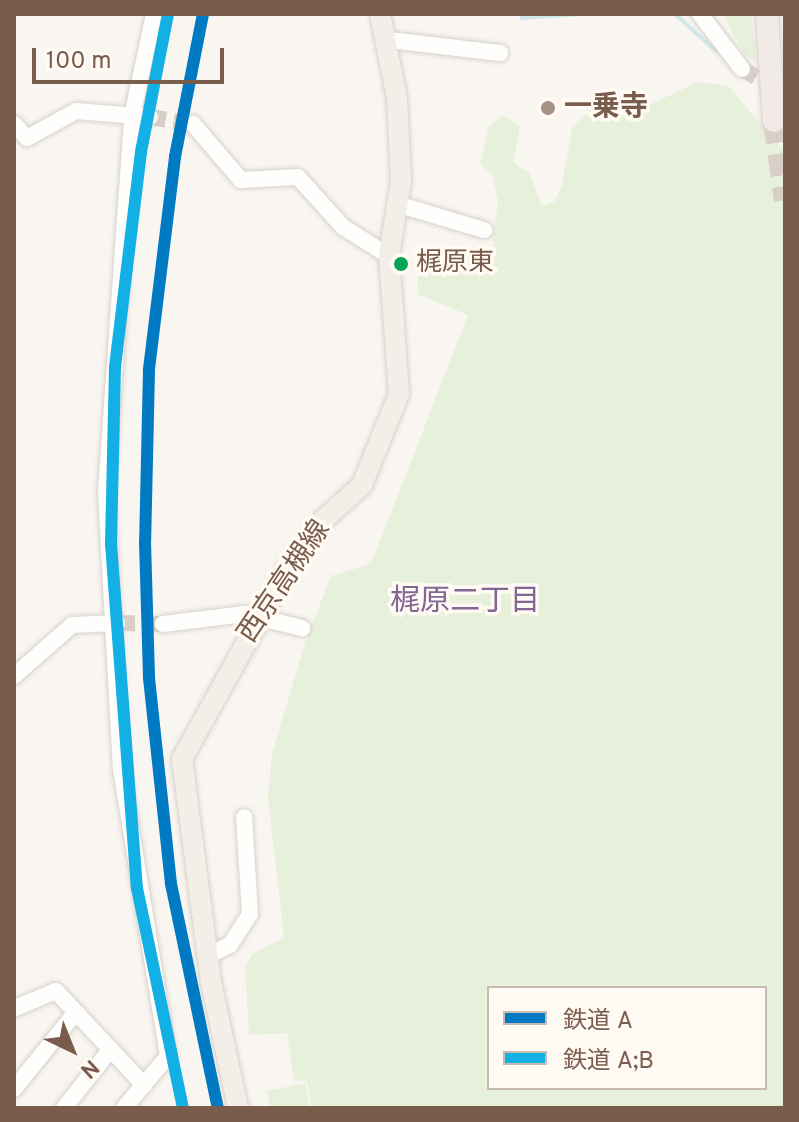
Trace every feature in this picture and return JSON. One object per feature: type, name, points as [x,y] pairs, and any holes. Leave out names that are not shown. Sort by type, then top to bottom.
[{"type":"highway","points":[[767,14],[774,121]]},
{"type":"main road","name":"西京高槻線","points":[[238,1108],[207,956],[183,752],[258,617],[320,523],[362,485],[392,417],[401,378],[389,256],[400,205],[389,40],[380,14]]},
{"type":"street","points":[[124,1108],[168,1056],[130,847],[113,623],[108,401],[154,14]]},
{"type":"street","points":[[700,14],[742,69]]},
{"type":"street","points":[[389,40],[500,53]]},
{"type":"street","points":[[14,124],[27,138],[76,111],[141,117]]},
{"type":"street","points":[[193,124],[241,180],[298,177],[343,227],[389,256]]},
{"type":"street","points":[[400,205],[484,230]]},
{"type":"street","points":[[163,624],[258,617],[302,628]]},
{"type":"street","points":[[14,676],[72,625],[113,623]]},
{"type":"street","points":[[207,956],[230,945],[250,914],[244,817]]},
{"type":"street","points":[[15,1008],[56,991],[144,1085]]},
{"type":"street","points":[[14,1089],[75,1013]]},
{"type":"street","points":[[64,1108],[111,1049]]},
{"type":"green space","points":[[723,14],[751,14],[756,61],[744,55]]},
{"type":"green space","points":[[698,82],[728,86],[785,152],[785,1108],[312,1108],[307,1081],[294,1081],[287,1033],[249,1035],[245,967],[251,955],[284,937],[268,797],[272,754],[305,643],[331,576],[367,565],[375,554],[468,315],[417,294],[418,277],[436,248],[477,257],[492,250],[498,200],[492,175],[480,164],[488,128],[503,115],[520,126],[513,163],[530,173],[541,206],[554,202],[562,186],[572,128],[594,106],[649,105]]},
{"type":"green space","points":[[306,1083],[310,1108],[270,1108],[267,1091]]},
{"type":"waterway","points":[[522,18],[582,14]]},
{"type":"waterway","points":[[675,14],[716,51]]},
{"type":"tunnel","points":[[742,69],[785,94]]},
{"type":"tunnel","points":[[150,117],[193,124]]},
{"type":"tunnel","points":[[774,121],[785,200]]},
{"type":"tunnel","points":[[119,623],[163,624]]},
{"type":"rail line","name":"A;B","points":[[168,14],[141,152],[115,367],[111,544],[137,888],[183,1108]]},
{"type":"rail line","name":"A","points":[[203,14],[175,157],[149,370],[145,542],[149,678],[171,884],[218,1108]]},
{"type":"place","name":"一乗寺","points":[[548,108]]},
{"type":"place","name":"梶原東","points":[[401,264]]},
{"type":"district","name":"梶原二丁目","points":[[465,603]]}]
